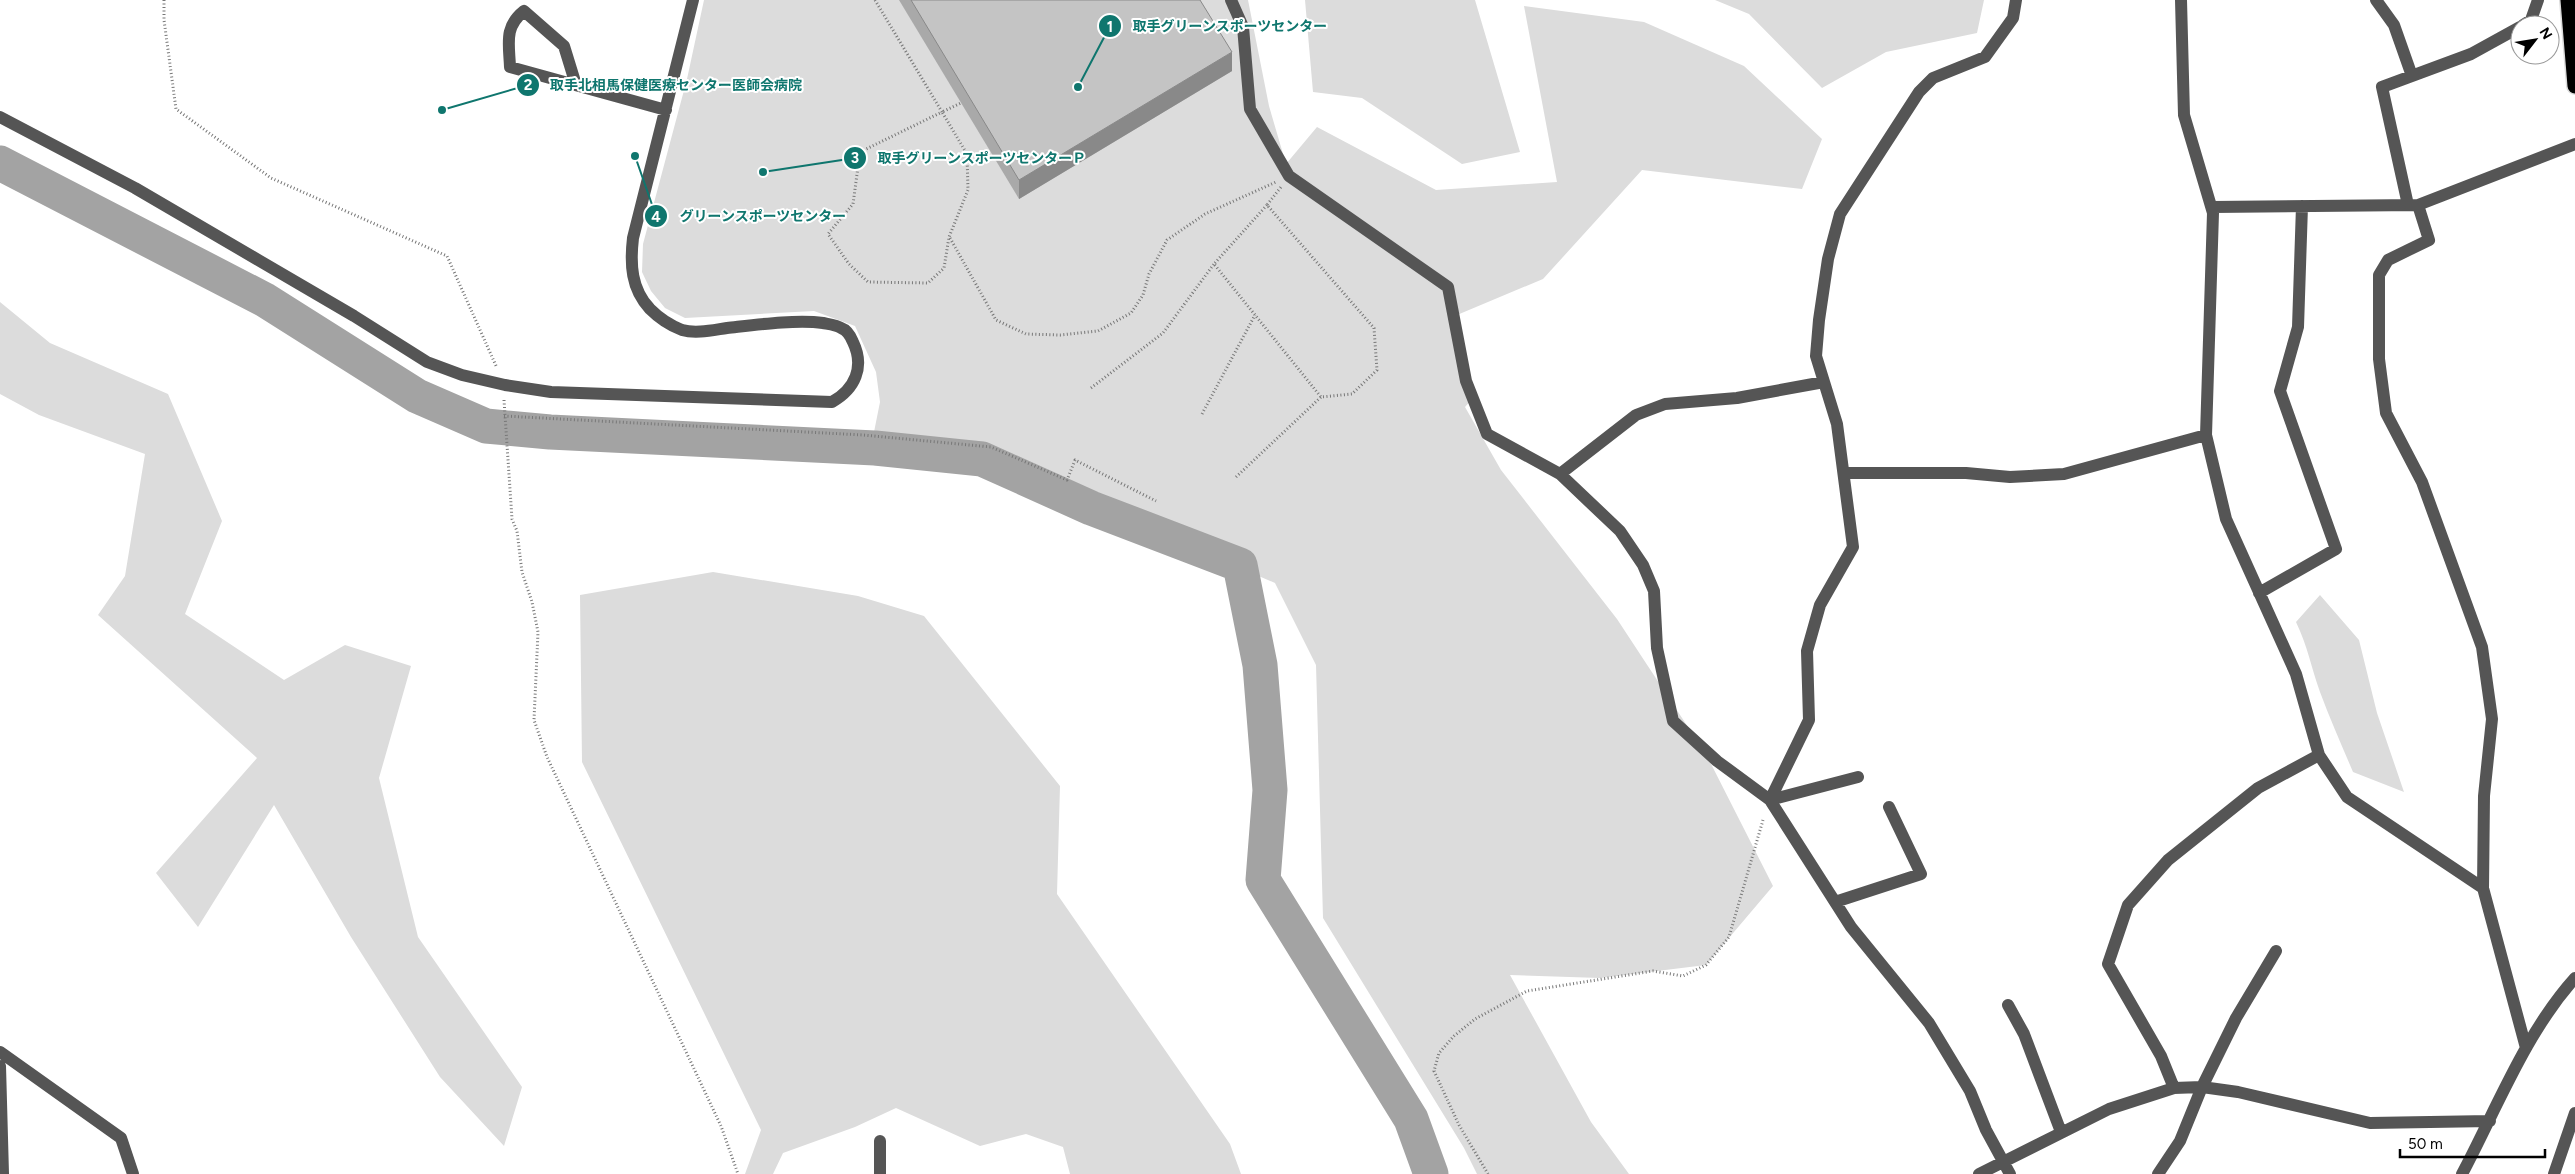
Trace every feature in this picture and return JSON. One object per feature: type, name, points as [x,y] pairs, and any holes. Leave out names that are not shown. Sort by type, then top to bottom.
[{"type":"highway","points":[[2568,0],[2575,86]]},
{"type":"street","points":[[0,117],[135,188],[354,316],[427,362],[462,375],[505,385],[551,392],[832,402],[844,396],[857,378],[860,362],[850,336],[841,328],[820,323],[758,325],[703,331],[684,330],[661,320],[644,302],[634,282],[630,261],[633,238],[693,0]]},
{"type":"street","points":[[1231,0],[1243,26],[1250,109],[1288,176],[1448,287],[1466,381],[1487,434],[1560,474],[1620,531],[1654,591],[1657,648],[1673,721],[1717,761],[1770,800],[1851,926],[1929,1022],[1970,1091],[1986,1130],[2010,1174]]},
{"type":"street","points":[[1770,800],[1809,720],[1808,651],[1820,606],[1853,547],[1837,424],[1816,356],[1828,259],[1840,214],[1919,92],[1932,78],[1985,57],[2013,18],[2016,0]]},
{"type":"street","points":[[2181,0],[2184,114],[2213,213]]},
{"type":"street","points":[[2376,0],[2394,25],[2412,76]]},
{"type":"street","points":[[2533,15],[2538,0]]},
{"type":"street","points":[[576,85],[564,46],[524,11],[515,18],[508,32],[510,67],[666,110]]},
{"type":"street","points":[[2510,32],[2471,54],[2382,87],[2413,205],[2429,240],[2388,260],[2379,275],[2379,359],[2386,413],[2422,482],[2482,647],[2492,719],[2484,796],[2483,888],[2526,1048]]},
{"type":"street","points":[[2483,888],[2347,797],[2319,755],[2296,674],[2226,519],[2206,435],[2213,207],[2413,205],[2575,144]]},
{"type":"street","points":[[2259,593],[2336,549],[2280,391],[2298,327],[2302,206]]},
{"type":"street","points":[[1560,474],[1636,415],[1665,404],[1737,398],[1824,382]]},
{"type":"street","points":[[1844,473],[1966,473],[2010,476],[2064,474],[2206,435]]},
{"type":"street","points":[[2174,1088],[2161,1056],[2108,964],[2128,905],[2168,860],[2258,788],[2319,755]]},
{"type":"street","points":[[1770,800],[1858,777]]},
{"type":"street","points":[[1836,902],[1921,874],[1889,807]]},
{"type":"street","points":[[2158,1174],[2180,1141],[2202,1087],[2236,1018],[2276,951]]},
{"type":"street","points":[[2462,1174],[2526,1048],[2561,993],[2575,978]]},
{"type":"street","points":[[2008,1005],[2024,1034],[2061,1132]]},
{"type":"street","points":[[0,1052],[121,1138],[133,1174]]},
{"type":"street","points":[[0,1066],[4,1174]]},
{"type":"street","points":[[1979,1174],[2109,1109],[2174,1088],[2202,1087],[2238,1092],[2370,1123],[2490,1122]]},
{"type":"street","points":[[2554,1174],[2575,1113]]},
{"type":"street","points":[[880,1141],[880,1174]]},
{"type":"path","points":[[164,0],[164,20],[176,109],[271,178],[447,256],[505,385],[504,416],[512,519],[517,531],[522,572],[532,602],[538,632],[534,720],[547,757],[721,1126],[738,1174]]},
{"type":"path","points":[[875,0],[942,112],[967,154],[968,190],[949,237],[944,268],[928,283],[868,282],[849,264],[828,234],[853,204],[860,152],[942,112],[961,103]]},
{"type":"path","points":[[949,237],[996,320],[1026,334],[1060,336],[1098,331],[1131,312],[1143,295],[1149,274],[1167,240],[1205,214],[1288,176]]},
{"type":"path","points":[[1091,388],[1163,333],[1214,264],[1267,205],[1288,176]]},
{"type":"path","points":[[1236,477],[1321,397],[1352,394],[1377,370],[1374,328],[1267,205]]},
{"type":"path","points":[[1214,264],[1321,397]]},
{"type":"path","points":[[1202,414],[1255,315]]},
{"type":"path","points":[[504,416],[862,436],[991,447],[1066,480],[1074,460],[1156,501]]},
{"type":"path","points":[[1488,1174],[1459,1125],[1434,1071],[1438,1053],[1454,1036],[1475,1019],[1527,991],[1653,971],[1683,976],[1706,965],[1729,937],[1770,800]]},
{"type":"shaded area","points":[[704,0],[1248,0],[1269,106],[1286,164],[1317,127],[1436,190],[1557,182],[1524,6],[1644,22],[1744,66],[1822,139],[1802,189],[1642,170],[1543,279],[1457,315],[1473,398],[1465,407],[1501,470],[1617,619],[1707,756],[1773,886],[1706,965],[1600,978],[1510,975],[1591,1122],[1629,1174],[1477,1174],[1464,1148],[1323,918],[1316,665],[1275,583],[998,464],[870,452],[880,402],[876,372],[855,326],[814,311],[685,318],[665,308],[651,291],[642,272],[643,244],[687,79]]},
{"type":"shaded area","points":[[1305,0],[1475,0],[1520,152],[1462,164],[1362,98],[1313,92]]},
{"type":"shaded area","points":[[1715,0],[1984,0],[1977,33],[1886,52],[1822,88],[1749,14]]},
{"type":"shaded area","points":[[0,302],[50,343],[168,394],[222,521],[185,614],[284,680],[345,645],[411,666],[379,778],[418,937],[522,1087],[504,1146],[440,1077],[351,937],[274,805],[198,927],[156,873],[257,758],[98,615],[125,576],[145,454],[39,415],[0,394]]},
{"type":"shaded area","points":[[713,572],[858,596],[924,616],[1060,786],[1057,894],[1230,1144],[1241,1174],[1070,1174],[1063,1147],[1026,1134],[980,1146],[896,1108],[855,1127],[783,1153],[773,1174],[745,1174],[761,1130],[582,762],[580,595]]},
{"type":"shaded area","points":[[2320,595],[2359,640],[2377,713],[2404,792],[2353,772],[2340,742],[2320,692],[2296,622]]},
{"type":"building","points":[[911,0],[1200,0],[1232,52],[1019,180]]},
{"type":"waterway","points":[[0,163],[265,300],[417,396],[486,426],[550,432],[875,448],[982,459],[1091,508],[1240,565],[1260,665],[1270,790],[1263,880],[1411,1119],[1431,1174]]},
{"type":"place","name":"取手グリーンスポーツセンター","points":[[1078,87]]},
{"type":"place","name":"取手北相馬保健医療センター医師会病院","points":[[442,110]]},
{"type":"place","name":"グリーンスポーツセンター","points":[[635,156]]},
{"type":"place","name":"取手グリーンスポーツセンターＰ","points":[[763,172]]}]
